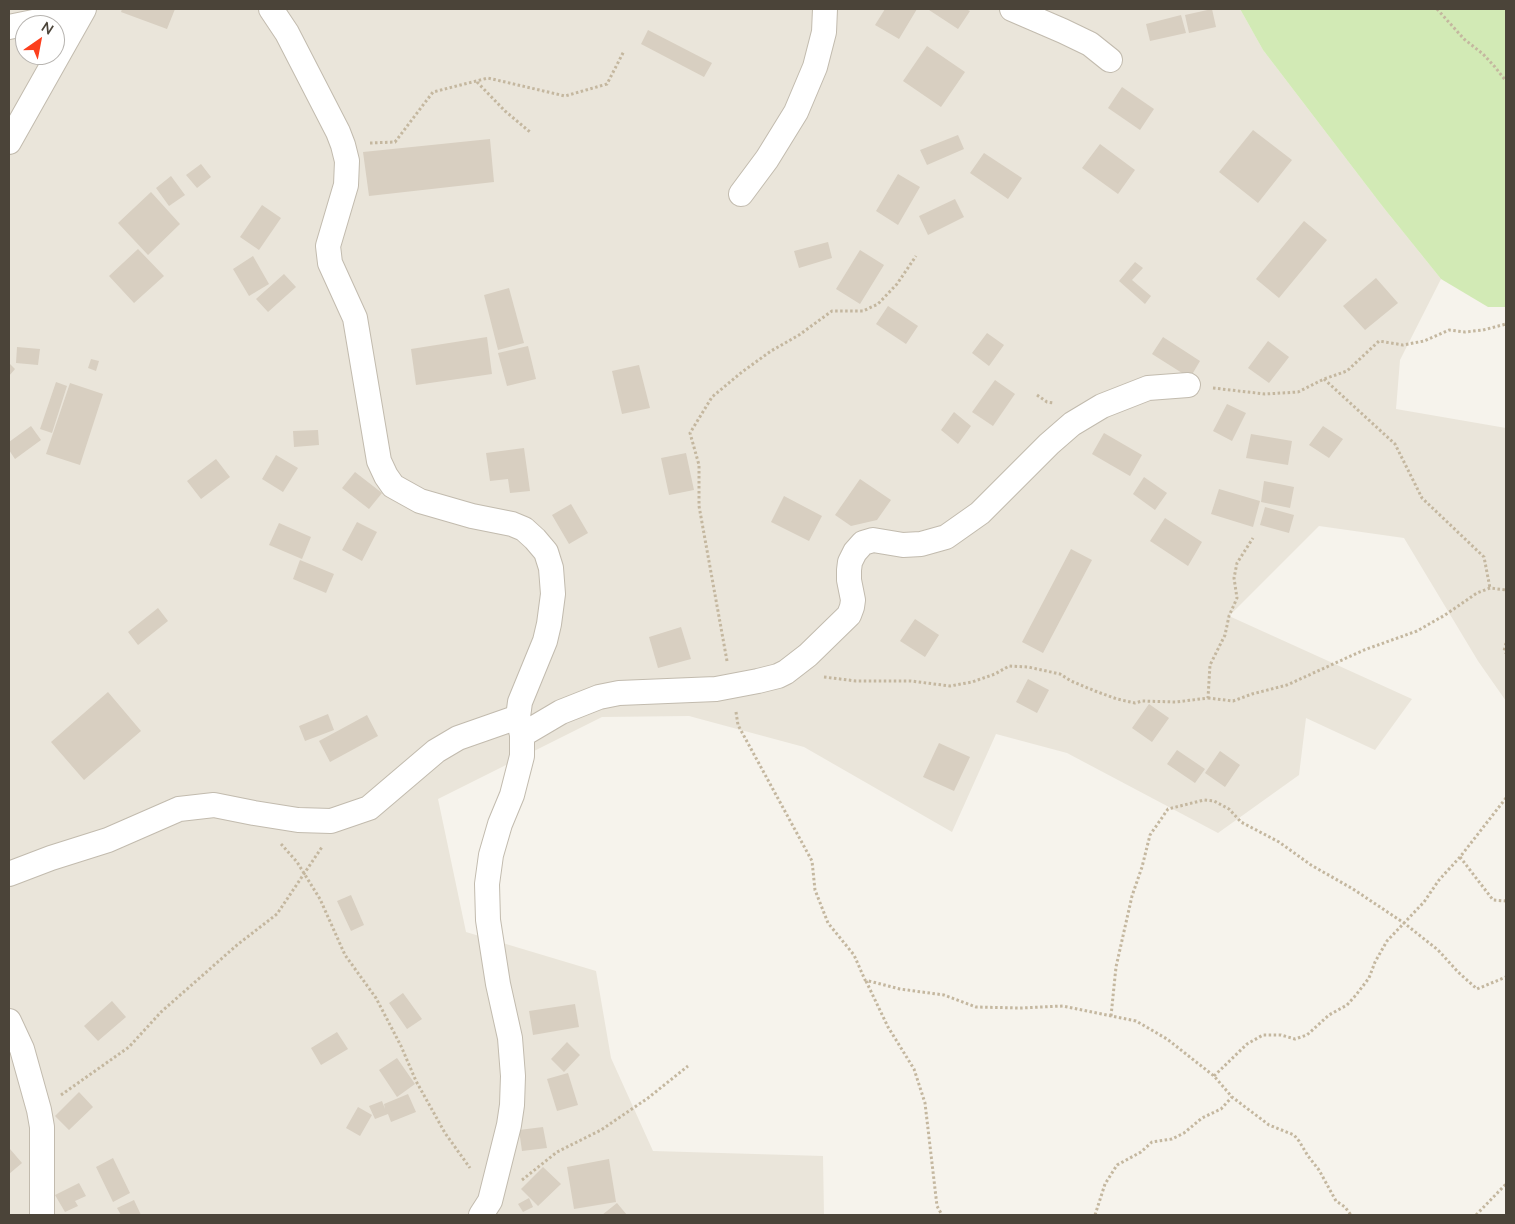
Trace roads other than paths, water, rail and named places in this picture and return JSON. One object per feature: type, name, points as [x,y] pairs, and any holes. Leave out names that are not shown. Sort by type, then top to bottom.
[{"type":"street","points":[[271,9],[287,33],[343,145],[347,161],[346,184],[328,246],[330,263],[355,318],[379,461],[386,476],[393,486],[420,501],[472,516],[512,524],[524,529],[546,552],[551,568],[553,594],[549,624],[545,641],[520,702],[522,756],[491,855],[487,884],[488,920],[498,984],[510,1038],[513,1076],[510,1125],[486,1208]]},
{"type":"street","points":[[741,194],[767,159],[796,112],[815,67],[824,32],[825,9]]},
{"type":"street","points":[[1012,9],[1063,30],[1090,44],[1110,60]]},
{"type":"street","points":[[9,27],[83,10]]},
{"type":"street","points":[[9,142],[83,10]]},
{"type":"street","points":[[9,874],[108,840],[178,809],[214,805],[254,814],[298,820],[331,821],[368,808],[436,751],[458,738],[520,726],[599,697],[619,693],[694,691],[769,679],[786,672],[808,655],[849,614],[853,600],[849,580],[850,562],[855,552],[863,543],[873,540],[903,545],[921,544],[946,536],[980,513],[1049,444],[1072,424],[1102,406],[1148,388],[1188,385]]},
{"type":"street","points":[[9,1021],[22,1049],[42,1127],[42,1215]]}]
